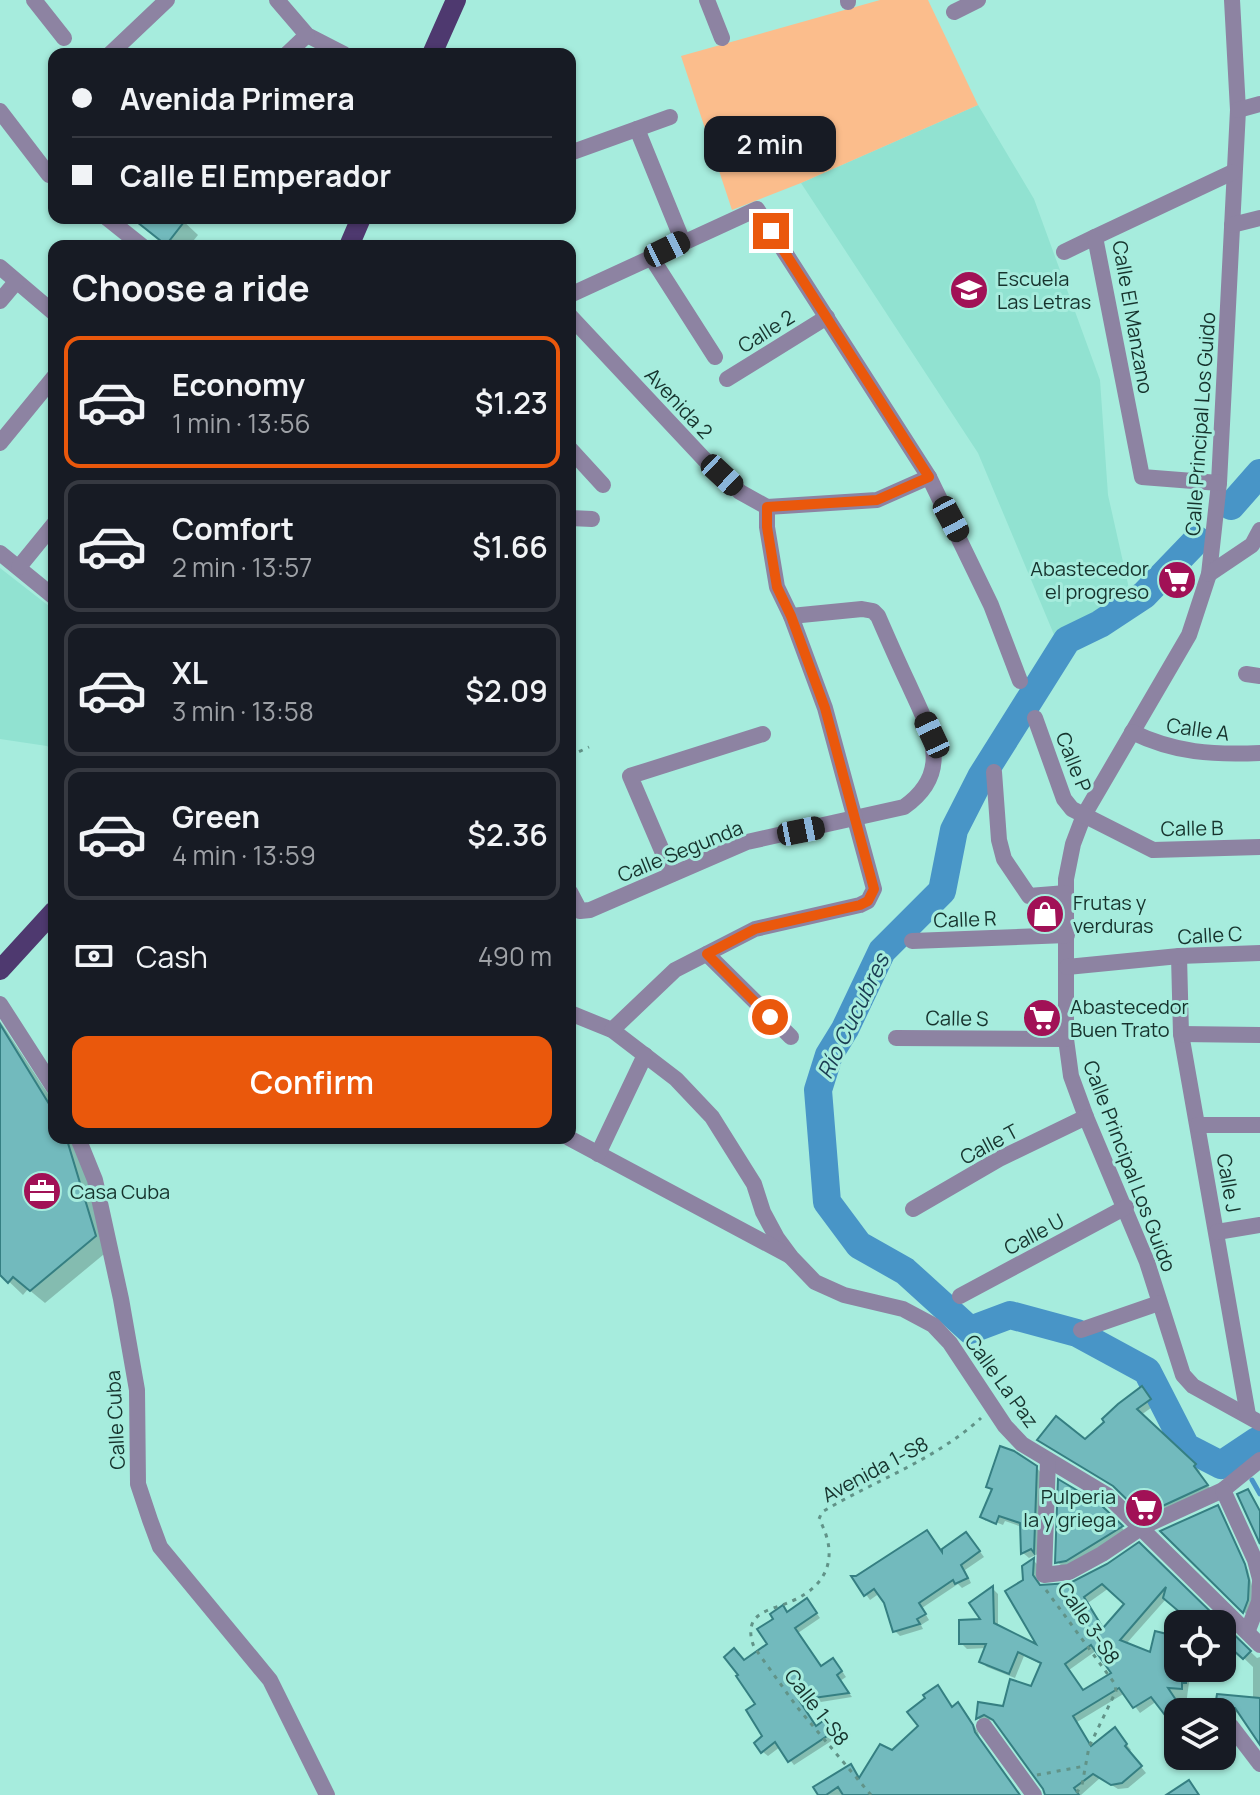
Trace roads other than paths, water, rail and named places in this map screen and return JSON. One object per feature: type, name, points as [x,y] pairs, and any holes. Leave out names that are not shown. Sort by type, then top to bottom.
[{"type":"main road","points":[[435,48],[456,0]]},
{"type":"main road","points":[[0,970],[48,918]]},
{"type":"street","points":[[34,0],[64,38]]},
{"type":"street","points":[[116,48],[167,0]]},
{"type":"street","points":[[277,0],[307,35],[332,48]]},
{"type":"street","points":[[707,0],[722,38]]},
{"type":"street","points":[[954,12],[978,0]]},
{"type":"street","name":"Calle Principal Los Guido","points":[[1232,0],[1238,110],[1219,483],[1209,574],[1189,635],[1084,815],[1073,844],[1066,879],[1066,1039],[1071,1076],[1147,1262],[1183,1375],[1193,1386],[1256,1415]]},
{"type":"street","points":[[293,48],[307,35]]},
{"type":"street","points":[[1238,110],[1260,104]]},
{"type":"street","points":[[0,111],[48,174]]},
{"type":"street","points":[[576,151],[670,117]]},
{"type":"street","points":[[637,129],[683,242]]},
{"type":"street","name":"Calle El Manzano","points":[[1219,483],[1142,477],[1095,237],[1233,172]]},
{"type":"street","points":[[576,292],[757,209],[929,477],[991,605],[1020,681]]},
{"type":"street","points":[[1232,225],[1260,218]]},
{"type":"street","points":[[114,224],[134,240]]},
{"type":"street","points":[[1064,252],[1095,237]]},
{"type":"street","points":[[651,257],[715,357]]},
{"type":"street","points":[[0,267],[48,308]]},
{"type":"street","points":[[0,301],[16,282]]},
{"type":"street","name":"Calle 2","points":[[727,379],[827,317]]},
{"type":"street","name":"Avenida 2","points":[[576,322],[704,459],[740,492],[767,507]]},
{"type":"street","points":[[0,443],[48,384]]},
{"type":"street","points":[[576,456],[603,485]]},
{"type":"street","points":[[612,1030],[675,970],[755,929],[868,901],[874,889],[825,708],[777,587],[767,527],[767,507],[877,500],[929,477]]},
{"type":"street","points":[[576,518],[592,519]]},
{"type":"street","points":[[1209,574],[1252,545],[1260,530]]},
{"type":"street","points":[[19,567],[48,531]]},
{"type":"street","points":[[0,553],[48,592]]},
{"type":"street","name":"Calle Segunda","points":[[576,904],[580,911],[590,910],[747,842],[904,807],[919,794],[934,765],[932,735],[878,616],[873,611],[862,609],[791,616]]},
{"type":"street","name":"Calle P","points":[[1035,718],[1064,799],[1072,809],[1084,815]]},
{"type":"street","name":"Calle A","points":[[1132,732],[1159,745],[1213,755],[1260,753]]},
{"type":"street","points":[[672,874],[630,776],[763,734]]},
{"type":"street","points":[[994,772],[999,840],[1004,859],[1029,896],[1066,893]]},
{"type":"street","name":"Calle B","points":[[1084,815],[1153,850],[1170,847],[1260,847]]},
{"type":"street","name":"Calle R","points":[[912,941],[1067,935]]},
{"type":"street","name":"Calle C","points":[[1067,967],[1179,956],[1260,953]]},
{"type":"street","points":[[707,954],[791,1037]]},
{"type":"street","name":"Calle J","points":[[1179,956],[1181,1034],[1217,1232],[1256,1415]]},
{"type":"street","points":[[0,1004],[48,1079]]},
{"type":"street","name":"Calle La Paz","points":[[576,1015],[612,1030],[676,1079],[712,1117],[754,1184],[763,1212],[791,1257],[815,1282],[844,1295],[903,1309],[933,1325],[950,1343],[1005,1426],[1022,1444],[1103,1492],[1260,1645]]},
{"type":"street","points":[[1181,1034],[1260,1035]]},
{"type":"street","name":"Calle S","points":[[896,1038],[1066,1039]]},
{"type":"street","points":[[598,1154],[645,1055]]},
{"type":"street","name":"Calle T","points":[[913,1209],[999,1159],[1086,1117]]},
{"type":"street","points":[[1198,1125],[1260,1125]]},
{"type":"street","points":[[576,1142],[791,1257]]},
{"type":"street","name":"Calle Cuba","points":[[80,1144],[95,1180],[121,1299],[137,1390],[138,1484],[160,1547],[270,1680],[327,1795]]},
{"type":"street","name":"Calle U","points":[[960,1296],[1126,1207]]},
{"type":"street","points":[[1217,1232],[1260,1225]]},
{"type":"street","points":[[1081,1330],[1159,1303]]},
{"type":"street","points":[[1048,1460],[1044,1575],[1069,1572],[1142,1527],[1223,1490],[1260,1460]]},
{"type":"street","points":[[1223,1490],[1255,1560],[1260,1580],[1259,1602],[1248,1630]]},
{"type":"street","points":[[984,1726],[1034,1795]]},
{"type":"street","points":[[1236,1733],[1260,1764]]},
{"type":"waterway","name":"Río Cucubres","points":[[1231,506],[1260,473]]},
{"type":"waterway","name":"Río Cucubres","points":[[1197,540],[1144,595],[1100,624],[1067,640],[981,777],[954,830],[942,891],[882,951],[845,1029],[829,1055],[818,1090],[827,1202],[859,1245],[905,1271],[970,1330],[1010,1315],[1077,1333],[1147,1371],[1186,1447],[1221,1465],[1257,1441]]},
{"type":"waterway","points":[[1234,1458],[1243,1467]]},
{"type":"waterway","points":[[1252,1480],[1260,1494]]},
{"type":"place","name":"Escuela Las Letras","points":[[969,290]]},
{"type":"place","name":"Abastecedor el progreso","points":[[1177,580]]},
{"type":"place","name":"Frutas y verduras","points":[[1045,914]]},
{"type":"place","name":"Abastecedor Buen Trato","points":[[1042,1018]]},
{"type":"place","name":"Casa Cuba","points":[[42,1191]]},
{"type":"place","name":"Pulperia la y griega","points":[[1144,1508]]}]
